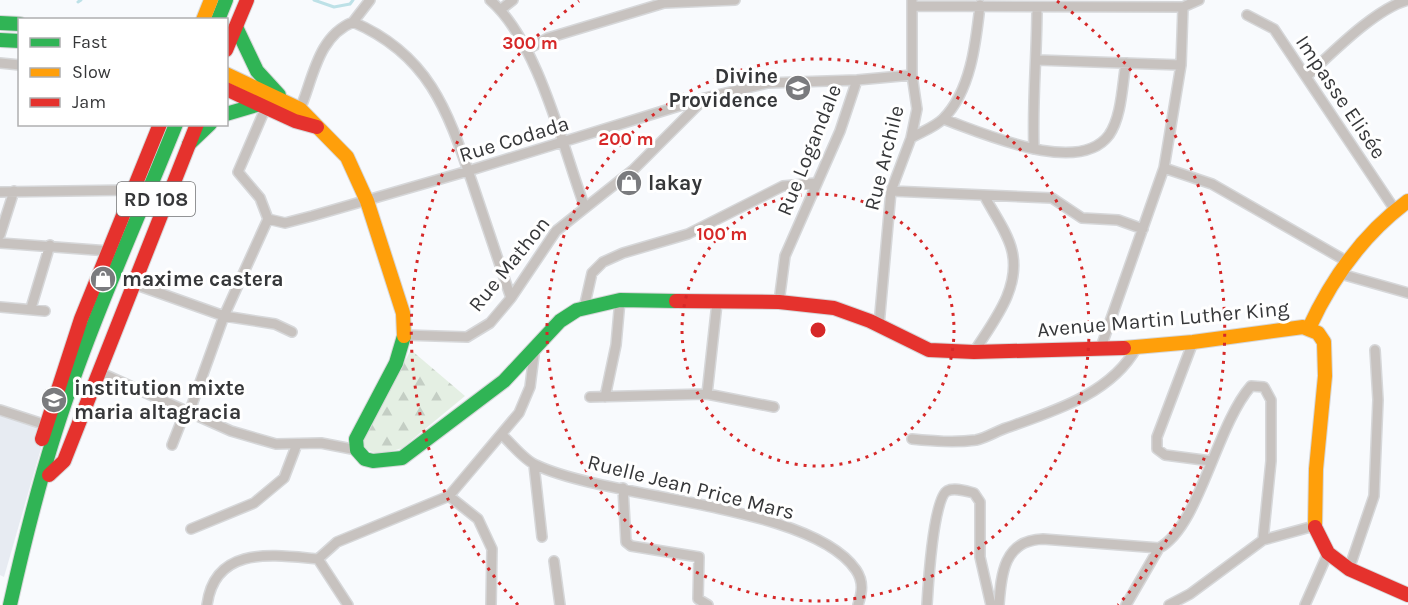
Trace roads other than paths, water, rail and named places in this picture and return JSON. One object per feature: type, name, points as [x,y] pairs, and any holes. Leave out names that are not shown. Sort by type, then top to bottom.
[{"type":"main road","points":[[219,18],[226,0]]},
{"type":"main road","points":[[237,0],[231,26],[257,71],[293,109]]},
{"type":"main road","points":[[231,26],[247,0]]},
{"type":"main road","points":[[0,23],[18,24]]},
{"type":"main road","points":[[0,40],[18,41]]},
{"type":"main road","points":[[228,75],[293,109],[319,128],[347,158],[367,201],[403,313],[404,335],[396,363],[356,440],[357,450]]},
{"type":"main road","points":[[228,90],[263,105],[293,109]]},
{"type":"main road","points":[[228,114],[263,105]]},
{"type":"main road","points":[[160,126],[109,251],[46,425],[40,449],[46,474],[64,461],[99,372],[126,276],[196,126]]},
{"type":"main road","name":"RD 108","points":[[126,276],[175,126]]},
{"type":"main road","name":"RD 108","points":[[10,605],[46,474],[185,126]]},
{"type":"main road","points":[[189,144],[208,126]]},
{"type":"main road","points":[[1309,328],[1316,311],[1370,234],[1408,201]]},
{"type":"main road","name":"Avenue Martin Luther King","points":[[357,450],[365,459],[373,461],[402,458],[465,413],[504,381],[560,321],[584,308],[620,300],[779,302],[834,308],[879,325],[929,350],[974,352],[1100,350],[1309,328],[1317,333],[1324,342],[1325,376],[1316,469],[1314,526],[1328,553],[1349,569],[1408,595]]},
{"type":"street","points":[[293,109],[327,41],[336,30],[352,22],[370,0]]},
{"type":"street","points":[[490,0],[500,10],[526,50],[544,88],[585,208]]},
{"type":"street","points":[[500,10],[513,0]]},
{"type":"street","points":[[526,50],[548,38],[664,3],[735,0]]},
{"type":"street","points":[[912,3],[1037,7],[1115,3],[1183,7],[1199,0]]},
{"type":"street","points":[[1307,76],[1346,40],[1395,3],[1408,0]]},
{"type":"street","name":"Rue Archile","points":[[879,325],[891,191],[911,138],[917,109],[912,75],[912,3]]},
{"type":"street","points":[[911,138],[943,119],[959,93],[975,56],[980,5]]},
{"type":"street","points":[[1034,149],[1032,110],[1037,60],[1037,7]]},
{"type":"street","points":[[1100,350],[1164,168],[1181,65],[1183,7]]},
{"type":"street","name":"Impasse Elisée","points":[[1247,15],[1274,29],[1395,210]]},
{"type":"street","points":[[352,22],[375,31],[424,74],[443,104],[458,139],[511,298]]},
{"type":"street","points":[[1037,60],[1181,65]]},
{"type":"street","points":[[1,63],[18,65]]},
{"type":"street","points":[[1,63],[18,69]]},
{"type":"street","points":[[943,119],[1034,149],[1066,154],[1080,152],[1108,136],[1116,117],[1126,63]]},
{"type":"street","name":"Rue Codada","points":[[268,219],[285,223],[367,201],[705,98],[768,83],[857,80],[912,75]]},
{"type":"street","name":"Rue Logandale","points":[[779,302],[785,256],[840,131],[857,80]]},
{"type":"street","name":"Rue Mathon","points":[[404,335],[467,337],[490,323],[511,298],[556,231],[633,170],[705,98]]},
{"type":"street","points":[[172,445],[187,413],[224,316],[268,219],[260,198],[238,172],[263,105]]},
{"type":"street","points":[[1164,168],[1212,184],[1345,268],[1408,293]]},
{"type":"street","points":[[584,308],[592,273],[603,262],[623,253],[688,234],[783,186],[816,183]]},
{"type":"street","points":[[0,192],[133,190]]},
{"type":"street","points":[[0,236],[14,191]]},
{"type":"street","points":[[891,191],[985,197],[1052,198],[1082,218],[1118,220],[1143,229]]},
{"type":"street","points":[[974,352],[1002,308],[1014,273],[1012,250],[985,197]]},
{"type":"street","points":[[0,243],[50,244],[109,251]]},
{"type":"street","points":[[31,308],[50,244]]},
{"type":"street","points":[[126,276],[224,316],[275,324],[292,332]]},
{"type":"street","points":[[605,397],[616,345],[620,300]]},
{"type":"street","points":[[707,394],[717,303]]},
{"type":"street","points":[[0,307],[45,311]]},
{"type":"street","points":[[1193,342],[1157,437],[1157,449],[1165,455],[1211,461]]},
{"type":"street","points":[[207,605],[212,583],[226,568],[245,558],[268,554],[318,559],[337,542],[449,496],[519,412],[530,387],[536,346]]},
{"type":"street","points":[[912,439],[949,442],[980,440],[1085,397],[1109,381],[1130,359],[1137,347]]},
{"type":"street","points":[[1349,569],[1374,496],[1378,400],[1375,350]]},
{"type":"street","points":[[99,372],[231,431],[276,444],[321,443],[357,450]]},
{"type":"street","points":[[1126,605],[1159,548],[1175,538],[1186,520],[1240,398],[1251,386],[1264,387],[1271,400],[1271,461],[1263,540]]},
{"type":"street","points":[[590,397],[707,394],[774,407]]},
{"type":"street","points":[[0,410],[46,425]]},
{"type":"street","name":"Ruelle Jean Price Mars","points":[[502,435],[534,465],[744,515],[811,537],[841,555],[855,569],[862,586],[858,605]]},
{"type":"street","points":[[191,529],[254,503],[284,478],[297,444]]},
{"type":"street","points":[[534,465],[542,537]]},
{"type":"street","points":[[623,488],[626,542],[631,546],[699,557],[698,599],[708,605]]},
{"type":"street","points":[[927,605],[933,531],[943,494],[953,490],[974,493],[978,497],[980,557],[991,605]]},
{"type":"street","points":[[449,496],[478,519],[492,549],[491,605]]},
{"type":"street","points":[[1169,605],[1190,594],[1263,540],[1314,526]]},
{"type":"street","points":[[999,605],[1006,562],[1020,544],[1027,541],[1043,539],[1159,548]]},
{"type":"street","points":[[1305,605],[1328,553]]},
{"type":"street","points":[[318,559],[348,605]]},
{"type":"street","points":[[554,561],[560,605]]},
{"type":"waterway","points":[[314,0],[334,7],[350,4],[353,0]]},
{"type":"place","name":"Divine Providence","points":[[798,88]]},
{"type":"place","name":"lakay","points":[[629,183]]},
{"type":"place","name":"maxime castera","points":[[103,279]]},
{"type":"place","name":"institution mixte maria altagracia","points":[[54,400]]}]
